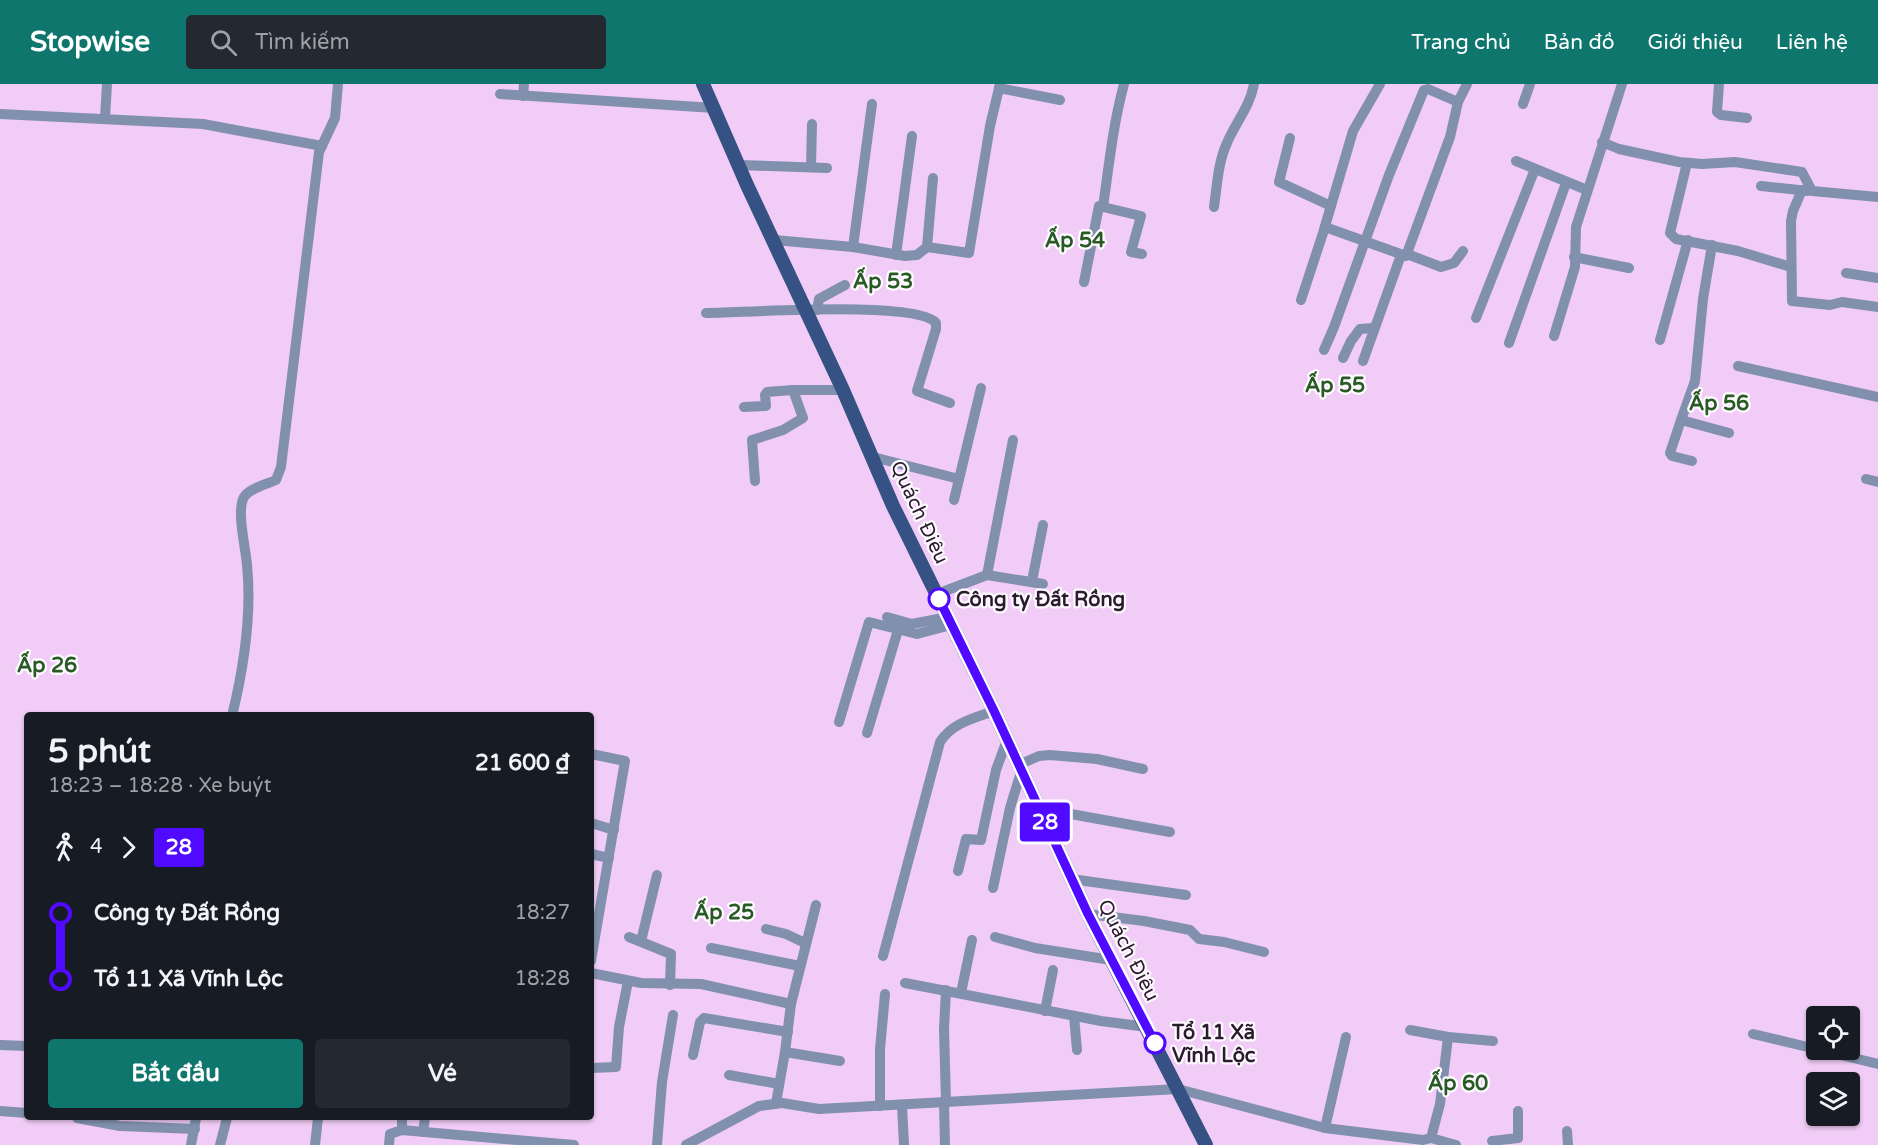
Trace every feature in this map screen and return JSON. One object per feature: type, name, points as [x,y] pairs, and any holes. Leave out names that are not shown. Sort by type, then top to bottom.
[{"type":"main road","name":"Quách Điêu","points":[[703,84],[774,240],[812,310],[843,390],[893,506],[994,711],[1088,914],[1206,1145]]},
{"type":"street","points":[[105,118],[107,84]]},
{"type":"street","points":[[233,712],[241,680],[248,618],[248,568],[242,506],[247,494],[276,480],[281,467],[318,164],[322,146],[335,118],[338,84]]},
{"type":"street","points":[[523,96],[524,84]]},
{"type":"street","points":[[1103,207],[1115,116],[1124,84]]},
{"type":"street","points":[[1214,207],[1227,143],[1241,119],[1253,92],[1254,84]]},
{"type":"street","points":[[1301,300],[1353,131],[1380,84]]},
{"type":"street","points":[[1363,361],[1450,137],[1458,102],[1467,84]]},
{"type":"street","points":[[1523,104],[1530,84]]},
{"type":"street","points":[[1554,336],[1575,267],[1576,227],[1622,84]]},
{"type":"street","points":[[1719,84],[1717,112],[1721,115],[1747,118]]},
{"type":"street","points":[[927,247],[969,253],[999,86],[1060,100]]},
{"type":"street","points":[[1324,350],[1389,175],[1424,90],[1428,88],[1458,102]]},
{"type":"street","points":[[500,94],[714,108]]},
{"type":"street","points":[[853,247],[872,104]]},
{"type":"street","points":[[0,114],[203,124],[322,146]]},
{"type":"street","points":[[811,167],[812,124]]},
{"type":"street","points":[[896,255],[912,136]]},
{"type":"street","points":[[1290,138],[1279,182],[1331,206]]},
{"type":"street","points":[[1602,142],[1619,149],[1687,163],[1735,162],[1802,172],[1807,191],[1793,211],[1791,221],[1792,301],[1830,304],[1842,302],[1878,307]]},
{"type":"street","points":[[1516,161],[1587,190]]},
{"type":"street","points":[[1687,163],[1670,234],[1676,239],[1712,245],[1791,267]]},
{"type":"street","points":[[738,165],[827,168]]},
{"type":"street","points":[[1476,318],[1535,169]]},
{"type":"street","points":[[774,240],[853,247],[914,256],[927,247],[933,178]]},
{"type":"street","points":[[1509,343],[1566,183]]},
{"type":"street","points":[[1761,186],[1878,197]]},
{"type":"street","points":[[1084,282],[1099,206],[1141,216],[1131,252],[1142,254]]},
{"type":"street","points":[[1325,227],[1442,267],[1454,263],[1463,251]]},
{"type":"street","points":[[1660,340],[1688,240]]},
{"type":"street","points":[[1692,461],[1672,456],[1670,453],[1695,381],[1703,299],[1712,245]]},
{"type":"street","points":[[1574,257],[1629,268]]},
{"type":"street","points":[[1846,273],[1878,278]]},
{"type":"street","points":[[812,310],[819,299],[845,285]]},
{"type":"street","points":[[706,313],[812,310],[906,312],[934,320],[936,329],[917,390],[950,403]]},
{"type":"street","points":[[1343,358],[1355,333],[1360,328],[1374,328]]},
{"type":"street","points":[[1738,366],[1878,397]]},
{"type":"street","points":[[954,500],[981,388]]},
{"type":"street","points":[[755,481],[752,440],[783,430],[803,418],[793,390]]},
{"type":"street","points":[[744,407],[766,406],[767,392],[843,390]]},
{"type":"street","points":[[1681,420],[1729,433]]},
{"type":"street","points":[[987,574],[1013,440]]},
{"type":"street","points":[[873,458],[959,479]]},
{"type":"street","points":[[1866,479],[1878,482]]},
{"type":"street","points":[[937,594],[987,574],[1038,583],[1043,525]]},
{"type":"street","points":[[887,618],[912,624],[950,621]]},
{"type":"street","points":[[839,722],[869,622],[917,634],[950,621]]},
{"type":"street","points":[[867,733],[898,630]]},
{"type":"street","points":[[883,956],[940,742],[952,728],[994,711]]},
{"type":"street","points":[[958,871],[966,839],[981,840],[996,770],[1007,740]]},
{"type":"street","points":[[594,754],[625,761],[594,944]]},
{"type":"street","points":[[993,888],[1020,768],[1039,756],[1050,755],[1097,759],[1143,769]]},
{"type":"street","points":[[1038,808],[1170,832]]},
{"type":"street","points":[[594,824],[615,830]]},
{"type":"street","points":[[594,855],[609,858]]},
{"type":"street","points":[[641,941],[657,875]]},
{"type":"street","points":[[1071,879],[1186,895]]},
{"type":"street","points":[[776,1103],[791,1004],[816,905]]},
{"type":"street","points":[[1088,914],[1190,930],[1199,939],[1224,942],[1264,952]]},
{"type":"street","points":[[766,929],[786,934],[805,943]]},
{"type":"street","points":[[629,936],[671,954],[670,985]]},
{"type":"street","points":[[995,937],[1035,948],[1112,960]]},
{"type":"street","points":[[962,993],[972,940]]},
{"type":"street","points":[[711,948],[800,966]]},
{"type":"street","points":[[1045,1011],[1053,970]]},
{"type":"street","points":[[594,974],[641,983],[701,984],[791,1004]]},
{"type":"street","points":[[594,1068],[616,1067],[619,1027],[628,981]]},
{"type":"street","points":[[905,983],[1045,1011],[1147,1027]]},
{"type":"street","points":[[945,1145],[946,990]]},
{"type":"street","points":[[880,1106],[880,1045],[885,994]]},
{"type":"street","points":[[657,1145],[662,1082],[673,1015]]},
{"type":"street","points":[[1074,1016],[1077,1050]]},
{"type":"street","points":[[693,1054],[700,1022],[704,1018],[788,1032]]},
{"type":"street","points":[[1410,1030],[1448,1037],[1492,1041]]},
{"type":"street","points":[[1753,1034],[1806,1047]]},
{"type":"street","points":[[1326,1128],[1346,1037]]},
{"type":"street","points":[[1431,1137],[1440,1104],[1448,1037]]},
{"type":"street","points":[[0,1045],[24,1046]]},
{"type":"street","points":[[785,1052],[840,1061]]},
{"type":"street","points":[[1860,1060],[1878,1064]]},
{"type":"street","points":[[729,1075],[779,1084]]},
{"type":"street","points":[[686,1145],[701,1141],[759,1106],[776,1103],[819,1109],[1178,1089],[1326,1128],[1423,1140],[1431,1137],[1456,1145]]},
{"type":"street","points":[[902,1105],[904,1145]]},
{"type":"street","points":[[0,1111],[24,1113]]},
{"type":"street","points":[[1492,1141],[1508,1142],[1519,1137],[1518,1111]]},
{"type":"street","points":[[88,1120],[120,1126],[195,1123],[191,1145]]},
{"type":"street","points":[[220,1145],[226,1120]]},
{"type":"street","points":[[315,1145],[318,1120]]},
{"type":"street","points":[[402,1120],[402,1130]]},
{"type":"street","points":[[423,1132],[425,1120]]},
{"type":"street","points":[[389,1145],[390,1134],[402,1130],[520,1143],[568,1145]]},
{"type":"street","points":[[1567,1131],[1568,1145]]},
{"type":"bus line","name":"28","points":[[939,599],[994,711],[1088,914],[1155,1043]]},
{"type":"place","name":"Công ty Đất Rồng","points":[[939,599]]},
{"type":"place","name":"Tổ 11 Xã Vĩnh Lộc","points":[[1155,1043]]},
{"type":"district","name":"Ấp 54","points":[[1075,240]]},
{"type":"district","name":"Ấp 53","points":[[883,281]]},
{"type":"district","name":"Ấp 55","points":[[1335,385]]},
{"type":"district","name":"Ấp 56","points":[[1719,403]]},
{"type":"district","name":"Ấp 26","points":[[47,665]]},
{"type":"district","name":"Ấp 25","points":[[724,912]]},
{"type":"district","name":"Ấp 60","points":[[1458,1083]]}]
